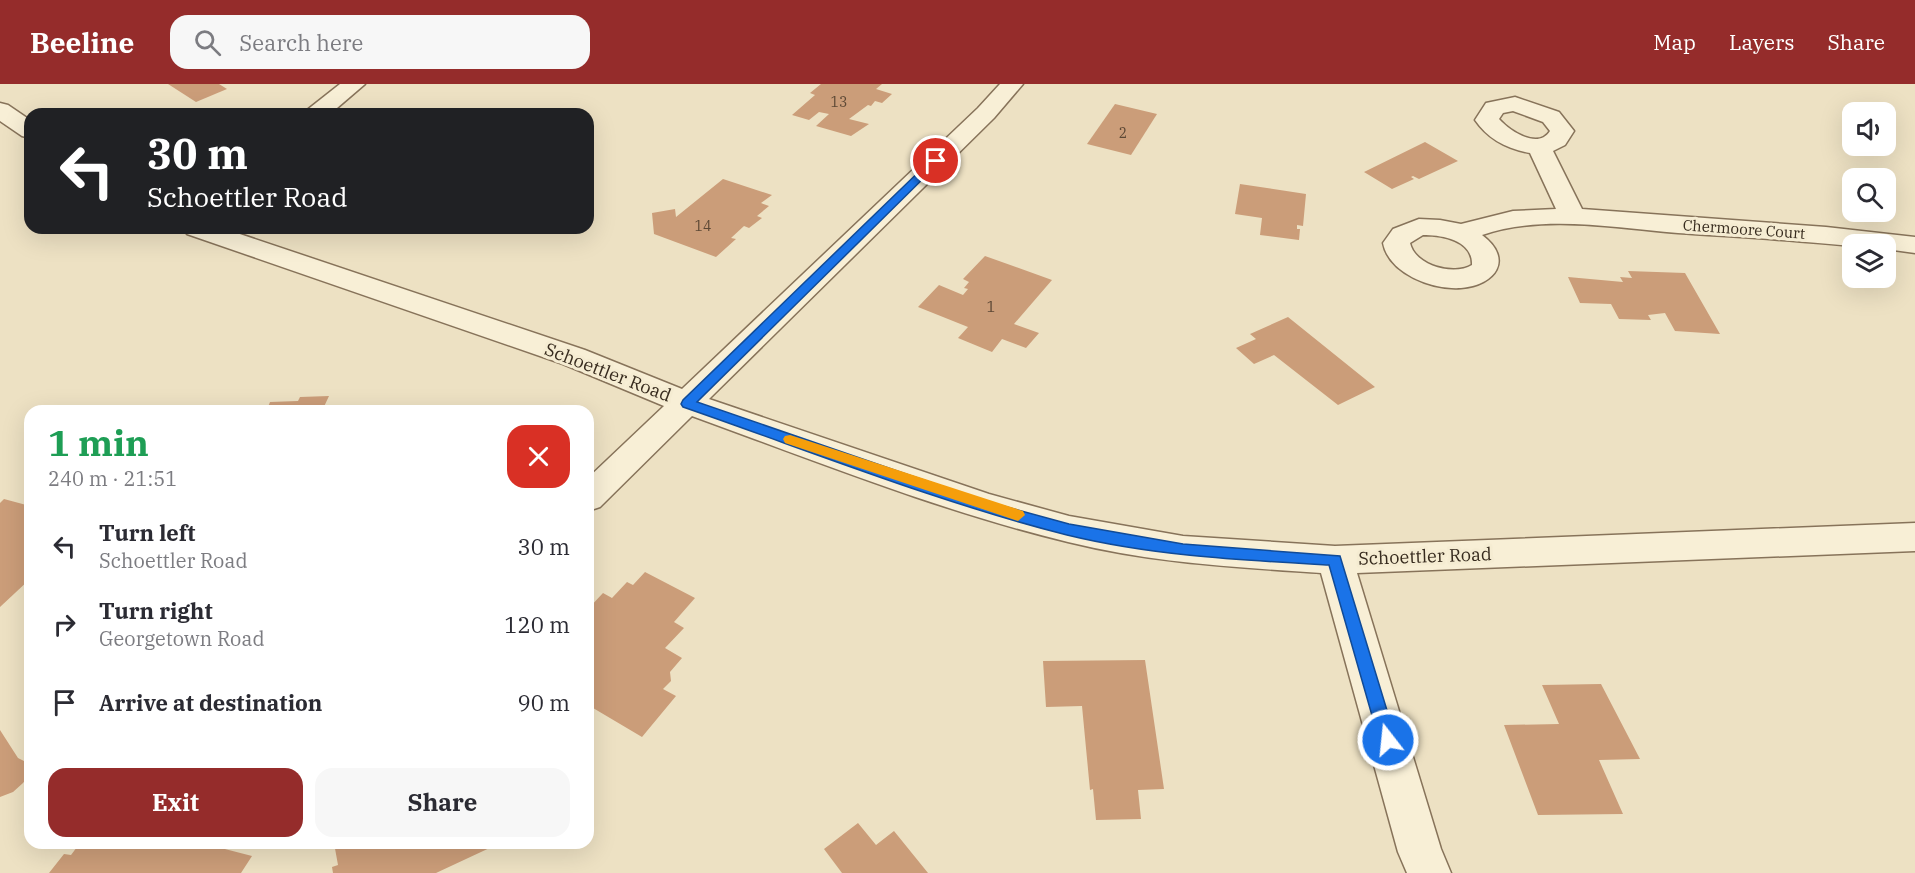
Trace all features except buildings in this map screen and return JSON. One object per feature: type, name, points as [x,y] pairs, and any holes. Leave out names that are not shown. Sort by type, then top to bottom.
[{"type":"street","points":[[324,108],[354,84]]},
{"type":"street","points":[[594,492],[986,113],[1012,84]]},
{"type":"street","points":[[0,110],[24,127]]},
{"type":"street","points":[[1539,146],[1573,218]]},
{"type":"street","name":"Chermoore Court","points":[[1461,233],[1485,223],[1573,218],[1844,235],[1915,245]]},
{"type":"street","name":"Schoettler Road","points":[[214,234],[574,357],[687,404],[988,507],[1069,530],[1183,550],[1335,560],[1915,537]]},
{"type":"street","points":[[1335,560],[1428,873]]},
{"type":"slow traffic","points":[[790,439],[879,471],[1018,515]]},
{"type":"route","points":[[936,161],[687,404],[988,507],[1069,530],[1183,550],[1335,560],[1388,740]]}]
